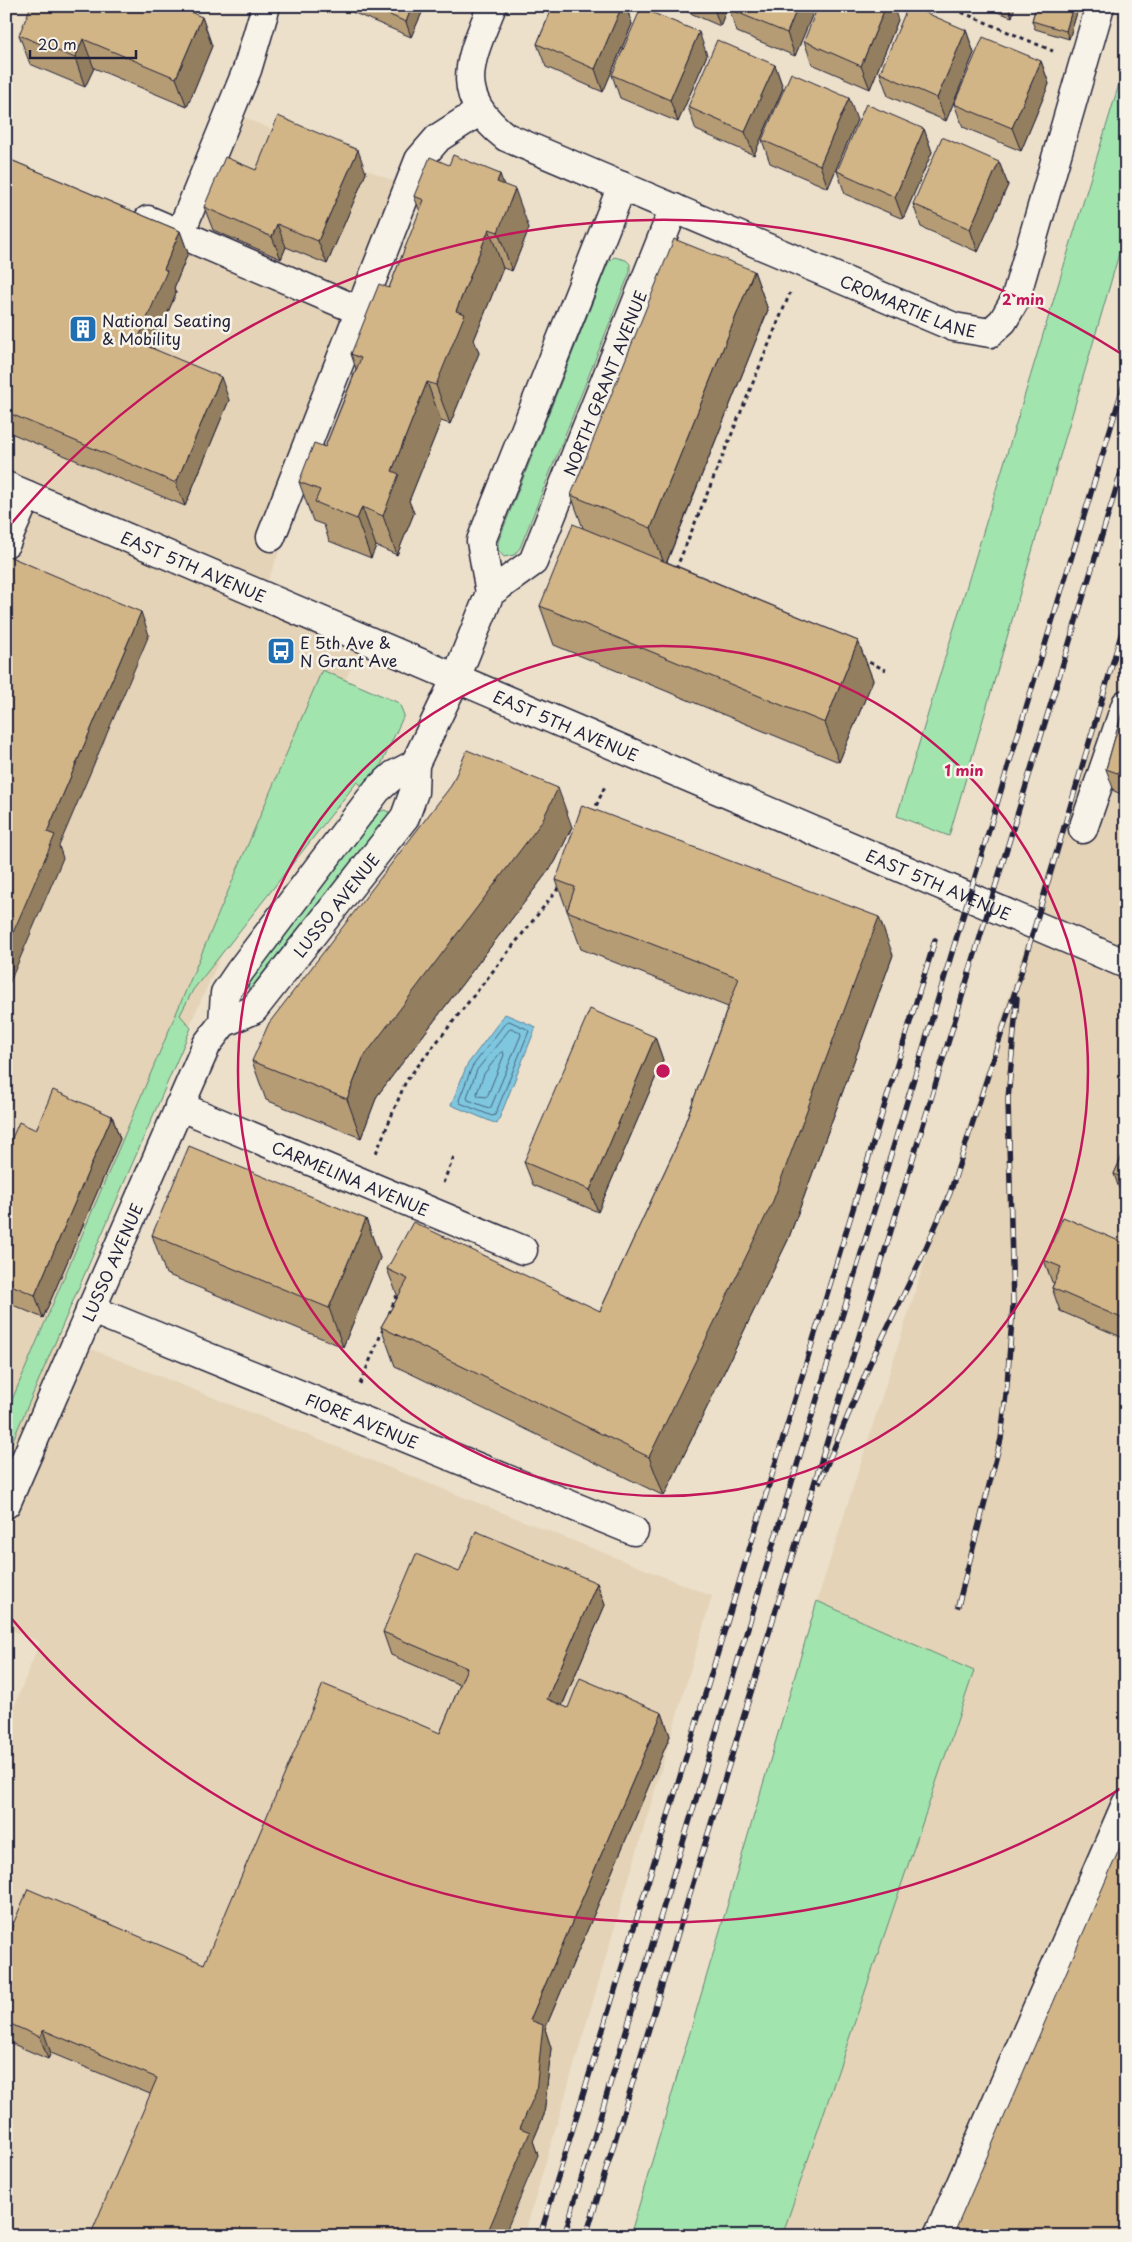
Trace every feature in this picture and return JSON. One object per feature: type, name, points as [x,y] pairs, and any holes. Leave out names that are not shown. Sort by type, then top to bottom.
[{"type":"street","points":[[180,234],[247,70],[266,6]]},
{"type":"street","points":[[492,6],[472,57],[469,80],[475,103],[488,123],[506,137],[674,208]]},
{"type":"street","name":"CROMARTIE LANE","points":[[674,208],[954,326],[990,333],[1004,321],[1015,300],[1100,6]]},
{"type":"street","points":[[271,537],[425,150],[450,129],[480,111]]},
{"type":"street","points":[[456,678],[490,593],[481,541],[622,186]]},
{"type":"street","name":"NORTH GRANT AVENUE","points":[[490,593],[533,562],[674,208]]},
{"type":"street","points":[[125,210],[360,312]]},
{"type":"street","points":[[6,543],[16,491]]},
{"type":"street","name":"EAST 5TH AVENUE","points":[[16,491],[1126,964]]},
{"type":"street","name":"LUSSO AVENUE","points":[[6,1504],[207,1044],[223,1022],[253,1010],[405,817],[414,792],[414,764],[456,678]]},
{"type":"street","points":[[1083,829],[1126,704]]},
{"type":"street","points":[[223,1022],[225,992],[240,971],[377,790],[394,776],[414,764]]},
{"type":"street","name":"CARMELINA AVENUE","points":[[179,1106],[522,1250]]},
{"type":"street","name":"FIORE AVENUE","points":[[90,1309],[634,1531]]},
{"type":"street","points":[[938,2236],[1126,1804]]},
{"type":"path","points":[[948,6],[1083,64]]},
{"type":"path","points":[[675,570],[790,292]]},
{"type":"path","points":[[860,658],[886,670]]},
{"type":"path","points":[[589,821],[605,786]]},
{"type":"path","points":[[375,1155],[406,1081],[562,883]]},
{"type":"path","points":[[388,1315],[399,1288]]},
{"type":"path","points":[[348,1414],[384,1324]]},
{"type":"shaded area","points":[[233,113],[422,193],[262,595],[364,639],[51,1333],[712,1596],[524,2236],[6,2236],[6,1727],[40,1642],[6,1628],[6,540],[27,492],[6,483],[6,166],[186,241]]},
{"type":"shaded area","points":[[1126,627],[1126,2236],[782,2236],[974,1671],[817,1601]]},
{"type":"green space","points":[[1126,61],[1126,230],[949,836],[897,816]]},
{"type":"green space","points":[[614,257],[626,260],[630,264],[630,272],[520,548],[514,555],[504,557],[498,550],[498,542],[608,263]]},
{"type":"green space","points":[[322,670],[399,703],[404,715],[375,778],[366,788],[357,782],[193,990],[180,1015],[191,1028],[6,1456],[6,1414]]},
{"type":"green space","points":[[384,810],[389,812],[389,817],[252,990],[244,984],[246,979],[379,812]]},
{"type":"green space","points":[[817,1601],[974,1671],[782,2236],[630,2236]]},
{"type":"water","points":[[505,1014],[536,1027],[497,1124],[451,1105],[467,1065]]},
{"type":"building","points":[[31,6],[176,6],[202,17],[176,78],[83,39],[75,58],[19,35]]},
{"type":"building","points":[[369,6],[412,6],[406,22]]},
{"type":"building","points":[[553,6],[622,6],[595,69],[537,44]]},
{"type":"building","points":[[730,6],[798,6],[787,33],[729,9]]},
{"type":"building","points":[[818,6],[886,6],[861,66],[804,41]]},
{"type":"building","points":[[908,6],[966,30],[937,98],[880,73]]},
{"type":"building","points":[[1036,6],[1073,6],[1066,31],[1032,21]]},
{"type":"building","points":[[641,8],[699,32],[670,100],[612,75]]},
{"type":"building","points":[[983,37],[1041,61],[1012,128],[954,104]]},
{"type":"building","points":[[717,40],[775,65],[745,132],[688,107]]},
{"type":"building","points":[[791,73],[849,98],[820,165],[762,140]]},
{"type":"building","points":[[866,104],[924,129],[895,197],[837,171]]},
{"type":"building","points":[[278,116],[358,150],[318,241],[277,224],[272,237],[204,207],[225,157],[256,170]]},
{"type":"building","points":[[942,137],[999,162],[970,229],[913,204]]},
{"type":"building","points":[[453,155],[500,174],[497,182],[515,189],[498,232],[489,229],[456,311],[465,314],[436,385],[427,382],[392,471],[399,474],[383,516],[362,507],[357,519],[315,502],[320,490],[299,482],[314,443],[325,447],[361,358],[351,354],[379,284],[389,288],[424,200],[414,196],[430,157],[449,165]]},
{"type":"building","name":"National Seating & Mobility","points":[[6,158],[180,231],[164,269],[167,271],[137,342],[221,377],[176,483],[6,412],[6,205],[8,201],[6,201]]},
{"type":"building","points":[[674,239],[754,271],[651,528],[571,495]]},
{"type":"building","points":[[573,524],[858,641],[825,723],[540,606]]},
{"type":"building","points":[[6,555],[141,612],[47,832],[55,835],[6,949]]},
{"type":"building","points":[[1126,699],[1126,776],[1106,769]]},
{"type":"building","points":[[467,750],[558,788],[541,823],[363,1058],[347,1099],[252,1061],[269,1023],[451,786]]},
{"type":"building","points":[[582,805],[879,917],[773,1201],[649,1457],[381,1327],[408,1279],[387,1269],[413,1222],[600,1311],[676,1147],[739,978],[567,911],[575,887],[556,880]]},
{"type":"building","points":[[590,1009],[655,1037],[590,1190],[524,1162]]},
{"type":"building","points":[[53,1090],[112,1116],[35,1295],[6,1283],[6,1152],[19,1122],[36,1130]]},
{"type":"building","points":[[189,1146],[366,1219],[329,1308],[152,1235]]},
{"type":"building","points":[[1126,1147],[1126,1179],[1114,1174]]},
{"type":"building","points":[[1063,1217],[1126,1244],[1126,1320],[1052,1288],[1061,1267],[1044,1260]]},
{"type":"building","points":[[476,1531],[597,1583],[547,1699],[568,1708],[580,1678],[662,1713],[530,2020],[543,2025],[536,2092],[520,2128],[530,2132],[486,2236],[90,2236],[157,2078],[43,2030],[40,2037],[6,2022],[6,1941],[28,1889],[204,1964],[323,1684],[440,1733],[467,1668],[383,1632],[416,1554],[459,1572]]},
{"type":"building","points":[[1126,1578],[1126,1595],[1120,1592]]},
{"type":"building","points":[[1121,1845],[1126,1848],[1126,2236],[953,2236]]},
{"type":"railway","points":[[564,2236],[1126,377]]},
{"type":"railway","points":[[586,2236],[1126,456]]},
{"type":"railway","points":[[820,1481],[872,1359],[920,1261],[950,1193],[1020,976],[1126,618]]},
{"type":"railway","points":[[540,2236],[935,940]]},
{"type":"railway","points":[[958,1606],[1001,1439],[1007,1385],[1013,1306],[1008,1099],[1017,998]]},
{"type":"place","name":"National Seating & Mobility","points":[[83,329]]},
{"type":"place","name":"E 5th Ave & N Grant Ave","points":[[281,651]]}]
